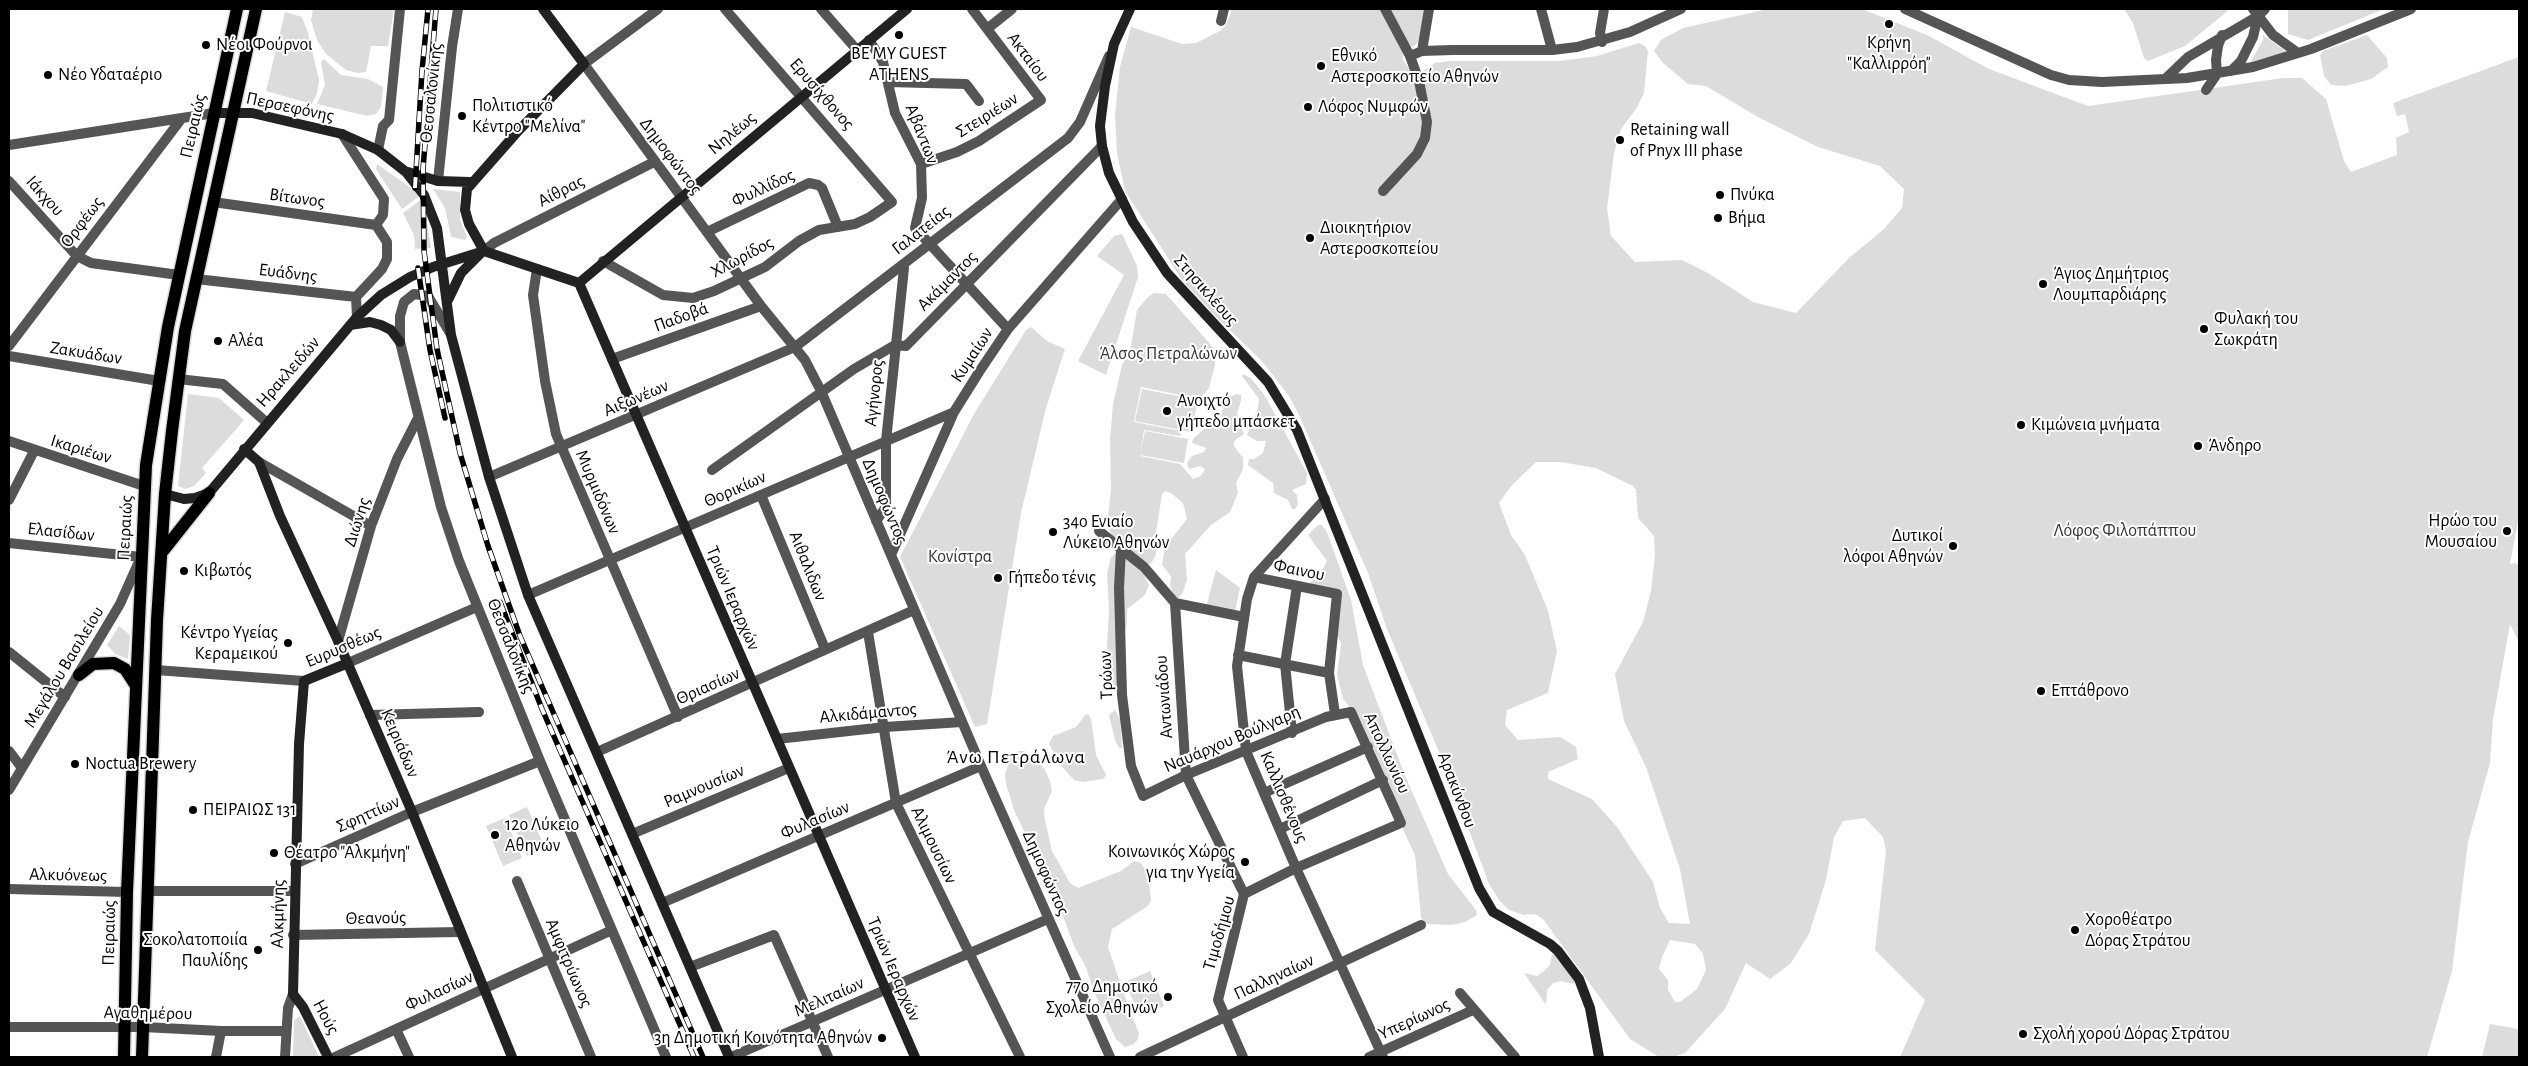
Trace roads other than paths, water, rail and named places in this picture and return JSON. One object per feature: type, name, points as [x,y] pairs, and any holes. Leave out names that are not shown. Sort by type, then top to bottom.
[{"type":"main road","name":"Πειραιώς","points":[[124,1057],[127,892],[146,465],[158,381],[179,275],[238,9]]},
{"type":"main road","name":"Πειραιώς","points":[[142,1057],[146,891],[156,670],[166,494],[178,379],[185,331],[256,9]]},
{"type":"main road","points":[[146,465],[152,479],[166,494]]},
{"type":"main road","points":[[163,551],[208,493]]},
{"type":"main road","points":[[79,675],[93,664],[114,663],[125,669],[136,686]]},
{"type":"street","points":[[378,150],[383,126],[389,120],[400,9]]},
{"type":"street","name":"Θεσσαλονίκης","points":[[438,181],[452,47],[458,9]]},
{"type":"street","name":"Δημοφώντος","points":[[543,9],[761,306],[795,347],[821,391],[981,766],[1110,1057]]},
{"type":"street","points":[[484,251],[472,233],[466,210],[465,195],[470,182],[584,64],[658,9]]},
{"type":"street","name":"Ερυσίχθονος","points":[[726,9],[892,202]]},
{"type":"street","points":[[821,9],[857,50]]},
{"type":"street","name":"Νηλέως","points":[[579,283],[906,9]]},
{"type":"street","name":"Ακταίου","points":[[972,9],[1041,100]]},
{"type":"street","points":[[987,29],[1012,9]]},
{"type":"street","points":[[1102,146],[1100,126],[1104,86],[1114,44],[1130,9]]},
{"type":"street","points":[[1220,21],[1224,9]]},
{"type":"street","points":[[1383,191],[1417,154],[1427,130],[1424,100],[1410,56],[1384,9]]},
{"type":"street","points":[[1422,51],[1429,9]]},
{"type":"street","points":[[1541,9],[1552,50]]},
{"type":"street","points":[[1602,42],[1600,33],[1604,9]]},
{"type":"street","points":[[1410,56],[1422,51],[1552,50],[1602,42],[1630,32],[1681,9]]},
{"type":"street","points":[[1905,9],[2051,75],[2069,80],[2102,82],[2188,78],[2231,71],[2298,53],[2411,9]]},
{"type":"street","points":[[2165,78],[2188,57],[2258,11]]},
{"type":"street","points":[[2258,11],[2277,38],[2298,53]]},
{"type":"street","points":[[2231,71],[2241,61],[2253,37],[2258,11]]},
{"type":"street","points":[[2206,90],[2217,74],[2218,46],[2222,35]]},
{"type":"street","name":"Αβάντων","points":[[869,40],[883,62],[895,112],[921,164],[922,198],[915,228],[929,244]]},
{"type":"street","name":"Γαλατείας","points":[[795,347],[1068,138],[1080,122],[1114,44]]},
{"type":"street","name":"Αβάντων","points":[[888,82],[966,84],[979,101]]},
{"type":"street","name":"Στειριέων","points":[[921,164],[957,152],[979,141],[1041,100]]},
{"type":"street","name":"Περσεφόνης","points":[[9,145],[214,112],[252,113],[342,134],[378,150],[406,172]]},
{"type":"street","name":"Ορφέως","points":[[9,346],[182,118]]},
{"type":"street","points":[[342,134],[384,200],[383,215],[376,225],[387,242],[387,259],[382,269],[356,297],[354,321],[381,325],[391,330],[400,342]]},
{"type":"street","name":"Στησικλέους","points":[[1102,146],[1109,173],[1140,232],[1167,273],[1268,382],[1280,400],[1307,451],[1325,499]]},
{"type":"street","name":"Ακάμαντος","points":[[712,470],[821,391],[895,345],[906,346],[1102,146]]},
{"type":"street","name":"Αίθρας","points":[[484,251],[494,243],[654,162]]},
{"type":"street","points":[[406,172],[438,181],[470,182]]},
{"type":"street","name":"Θεσσαλονίκης","points":[[406,172],[419,186],[429,204],[438,228],[452,335],[489,477],[528,595],[730,1057]]},
{"type":"street","name":"Ιάκχου","points":[[9,181],[77,256]]},
{"type":"street","name":"Φυλλίδος","points":[[707,232],[810,183],[822,188],[838,226]]},
{"type":"street","name":"Κυμαίων","points":[[891,555],[954,412],[1008,329],[1122,198]]},
{"type":"street","name":"Βίτωνος","points":[[213,202],[376,225]]},
{"type":"street","name":"Χλωρίδος","points":[[603,261],[644,286],[678,298],[693,298],[765,267],[819,230],[855,224],[870,217],[892,202]]},
{"type":"street","points":[[929,244],[1008,329]]},
{"type":"street","points":[[447,306],[450,293],[461,273],[484,251]]},
{"type":"street","points":[[442,264],[484,251],[579,283]]},
{"type":"street","points":[[77,256],[91,263],[179,275]]},
{"type":"street","name":"Ηρακλειδών","points":[[208,493],[266,422],[354,321],[380,295],[410,277],[442,264]]},
{"type":"street","name":"Αγήνορος","points":[[876,521],[886,507],[886,441],[904,268],[902,265]]},
{"type":"street","name":"Μυρμιδόνων","points":[[537,269],[533,295],[542,364],[556,434],[678,717]]},
{"type":"street","name":"Ευάδνης","points":[[196,279],[356,297]]},
{"type":"street","name":"Τριών Ιεραρχών","points":[[579,283],[915,1057]]},
{"type":"street","name":"Θεσσαλονίκης","points":[[452,335],[432,300],[425,295],[414,294],[406,299],[401,306],[400,342],[441,507],[477,607],[540,762],[666,1057]]},
{"type":"street","name":"Παδοβά","points":[[612,359],[761,306]]},
{"type":"street","name":"Αιξωνέων","points":[[489,477],[562,448],[795,347]]},
{"type":"street","name":"Ζακυάδων","points":[[9,356],[158,381]]},
{"type":"street","points":[[178,379],[223,384],[266,422]]},
{"type":"street","name":"Θορικίων","points":[[528,595],[954,412]]},
{"type":"street","name":"Διώνης","points":[[338,641],[371,526],[397,459],[418,418]]},
{"type":"street","name":"Ικαριέων","points":[[9,441],[34,451],[144,486]]},
{"type":"street","name":"Κειριάδων","points":[[244,449],[259,462],[280,516],[348,663],[412,812],[512,1057]]},
{"type":"street","points":[[9,500],[34,451]]},
{"type":"street","points":[[259,462],[371,526]]},
{"type":"street","points":[[166,494],[184,499],[195,498],[208,493]]},
{"type":"street","name":"Αιθαλιδων","points":[[761,495],[825,649]]},
{"type":"street","name":"Καλλισθένους","points":[[1325,499],[1254,577],[1244,617],[1238,655],[1246,751],[1296,868],[1382,1055]]},
{"type":"street","name":"Αρακύνθου","points":[[1325,499],[1463,852],[1479,888],[1493,912],[1527,930],[1558,951],[1585,991],[1592,1016],[1599,1057]]},
{"type":"street","points":[[1099,531],[1144,566],[1175,603],[1244,617]]},
{"type":"street","name":"Ελασίδων","points":[[9,543],[141,557]]},
{"type":"street","name":"Τρώων","points":[[1121,550],[1120,598],[1124,720],[1131,766],[1143,796]]},
{"type":"street","name":"Μεγάλου Βασιλείου","points":[[9,790],[120,604],[141,557]]},
{"type":"street","name":"Φαινου","points":[[1254,577],[1337,594]]},
{"type":"street","points":[[1292,733],[1285,664],[1297,586]]},
{"type":"street","name":"Απολλωνίου","points":[[1337,594],[1329,673],[1335,714],[1351,712],[1401,823]]},
{"type":"street","name":"Αντωνιάδου","points":[[1175,603],[1186,775],[1244,894]]},
{"type":"street","name":"Ευρυσθέως","points":[[156,670],[304,681],[477,607]]},
{"type":"street","name":"Θριασίων","points":[[597,752],[753,684],[825,649],[868,632],[914,610]]},
{"type":"street","name":"Αλιμουσίων","points":[[868,632],[896,802],[1020,1057]]},
{"type":"street","points":[[9,652],[65,697]]},
{"type":"street","points":[[1238,655],[1329,673]]},
{"type":"street","name":"Αλκμήνης","points":[[285,1057],[288,1008],[293,994],[299,744],[304,681]]},
{"type":"street","points":[[370,715],[479,712]]},
{"type":"street","name":"Ναυάρχου Βούλγαρη","points":[[1143,796],[1186,775],[1335,714]]},
{"type":"street","name":"Αλκιδάμαντος","points":[[777,739],[885,727],[962,722]]},
{"type":"street","points":[[1264,793],[1368,747]]},
{"type":"street","points":[[9,751],[22,768]]},
{"type":"street","name":"Σφηττίων","points":[[295,864],[412,812],[540,762]]},
{"type":"street","name":"Φυλασίων","points":[[662,903],[981,766]]},
{"type":"street","name":"Ραμνουσίων","points":[[632,834],[789,768]]},
{"type":"street","points":[[1280,829],[1383,780]]},
{"type":"street","name":"Τιμοδήμου","points":[[1226,1017],[1218,1000],[1244,894],[1296,868],[1401,823]]},
{"type":"street","name":"Αμφιτρύωνος","points":[[517,882],[591,1057]]},
{"type":"street","name":"Αλκυόνεως","points":[[9,889],[127,892]]},
{"type":"street","points":[[146,891],[294,891]]},
{"type":"street","name":"Μελιταίων","points":[[730,1057],[1048,918]]},
{"type":"street","name":"Παλληναίων","points":[[1140,1057],[1421,925]]},
{"type":"street","name":"Φυλασίων","points":[[335,1057],[612,930]]},
{"type":"street","name":"Θεανούς","points":[[293,935],[460,932]]},
{"type":"street","points":[[690,967],[774,935],[828,1057]]},
{"type":"street","points":[[1460,993],[1515,1057]]},
{"type":"street","name":"Ηούς","points":[[293,994],[303,1007],[328,1057]]},
{"type":"street","name":"Υπερίωνος","points":[[1370,1057],[1382,1055],[1473,1010]]},
{"type":"street","points":[[1226,1017],[1243,1057]]},
{"type":"street","name":"Αγαθημέρου","points":[[9,1028],[142,1027],[221,1031],[286,1031]]},
{"type":"street","points":[[396,1029],[409,1057]]},
{"type":"street","points":[[216,1057],[221,1031]]},
{"type":"railway","points":[[415,188],[428,9]]},
{"type":"railway","points":[[436,9],[423,169],[424,251],[437,349],[460,453],[488,546],[520,636],[703,1057]]},
{"type":"railway","points":[[418,268],[430,350],[445,418]]},
{"type":"railway","points":[[500,602],[542,709],[694,1057]]},
{"type":"place","name":"Κρήνη \"Καλλιρρόη\"","points":[[1889,24]]},
{"type":"place","name":"BE MY GUEST ATHENS","points":[[899,35]]},
{"type":"place","name":"Νέοι Φούρνοι","points":[[206,45]]},
{"type":"place","name":"Εθνικό Αστεροσκοπείο Αθηνών","points":[[1321,66]]},
{"type":"place","name":"Νέο Υδαταέριο","points":[[48,75]]},
{"type":"place","name":"Λόφος Νυμφών","points":[[1308,107]]},
{"type":"place","name":"Πολιτιστικό Κέντρο \"Μελίνα\"","points":[[462,116]]},
{"type":"place","name":"Retaining wall of Pnyx III phase","points":[[1620,140]]},
{"type":"place","name":"Πνύκα","points":[[1720,195]]},
{"type":"place","name":"Βήμα","points":[[1718,218]]},
{"type":"place","name":"Διοικητήριον Αστεροσκοπείου","points":[[1310,238]]},
{"type":"place","name":"Άγιος Δημήτριος Λουμπαρδιάρης","points":[[2043,284]]},
{"type":"place","name":"Φυλακή του Σωκράτη","points":[[2204,329]]},
{"type":"place","name":"Αλέα","points":[[218,341]]},
{"type":"place","name":"Ανοιχτό γήπεδο μπάσκετ","points":[[1167,411]]},
{"type":"place","name":"Κιμώνεια μνήματα","points":[[2021,425]]},
{"type":"place","name":"Άνδηρο","points":[[2198,446]]},
{"type":"place","name":"Ηρώο του Μουσαίου","points":[[2507,531]]},
{"type":"place","name":"34ο Ενιαίο Λύκειο Αθηνών","points":[[1053,532]]},
{"type":"place","name":"Δυτικοί λόφοι Αθηνών","points":[[1953,546]]},
{"type":"place","name":"Κιβωτός","points":[[184,571]]},
{"type":"place","name":"Γήπεδο τένις","points":[[998,578]]},
{"type":"place","name":"Κέντρο Υγείας Κεραμεικού","points":[[288,643]]},
{"type":"place","name":"Επτάθρονο","points":[[2041,691]]},
{"type":"place","name":"Noctua Brewery","points":[[75,764]]},
{"type":"place","name":"ΠΕΙΡΑΙΩΣ 131","points":[[193,810]]},
{"type":"place","name":"12ο Λύκειο Αθηνών","points":[[495,835]]},
{"type":"place","name":"Θέατρο \"Αλκμήνη\"","points":[[274,853]]},
{"type":"place","name":"Κοινωνικός Χώρος για την Υγεία","points":[[1245,862]]},
{"type":"place","name":"Χοροθέατρο Δόρας Στράτου","points":[[2075,930]]},
{"type":"place","name":"Σοκολατοποιία Παυλίδης","points":[[258,950]]},
{"type":"place","name":"77ο Δημοτικό Σχολείο Αθηνών","points":[[1168,997]]},
{"type":"place","name":"Σχολή χορού Δόρας Στράτου","points":[[2023,1034]]},
{"type":"place","name":"3η Δημοτική Κοινότητα Αθηνών","points":[[882,1038]]},
{"type":"district","name":"Άνω Πετράλωνα","points":[[1016,757]]},
{"type":"park label","name":"Άλσος Πετραλώνων","points":[[1168,354]]},
{"type":"park label","name":"Λόφος Φιλοπάππου","points":[[2125,531]]},
{"type":"park label","name":"Κονίστρα","points":[[960,557]]}]
